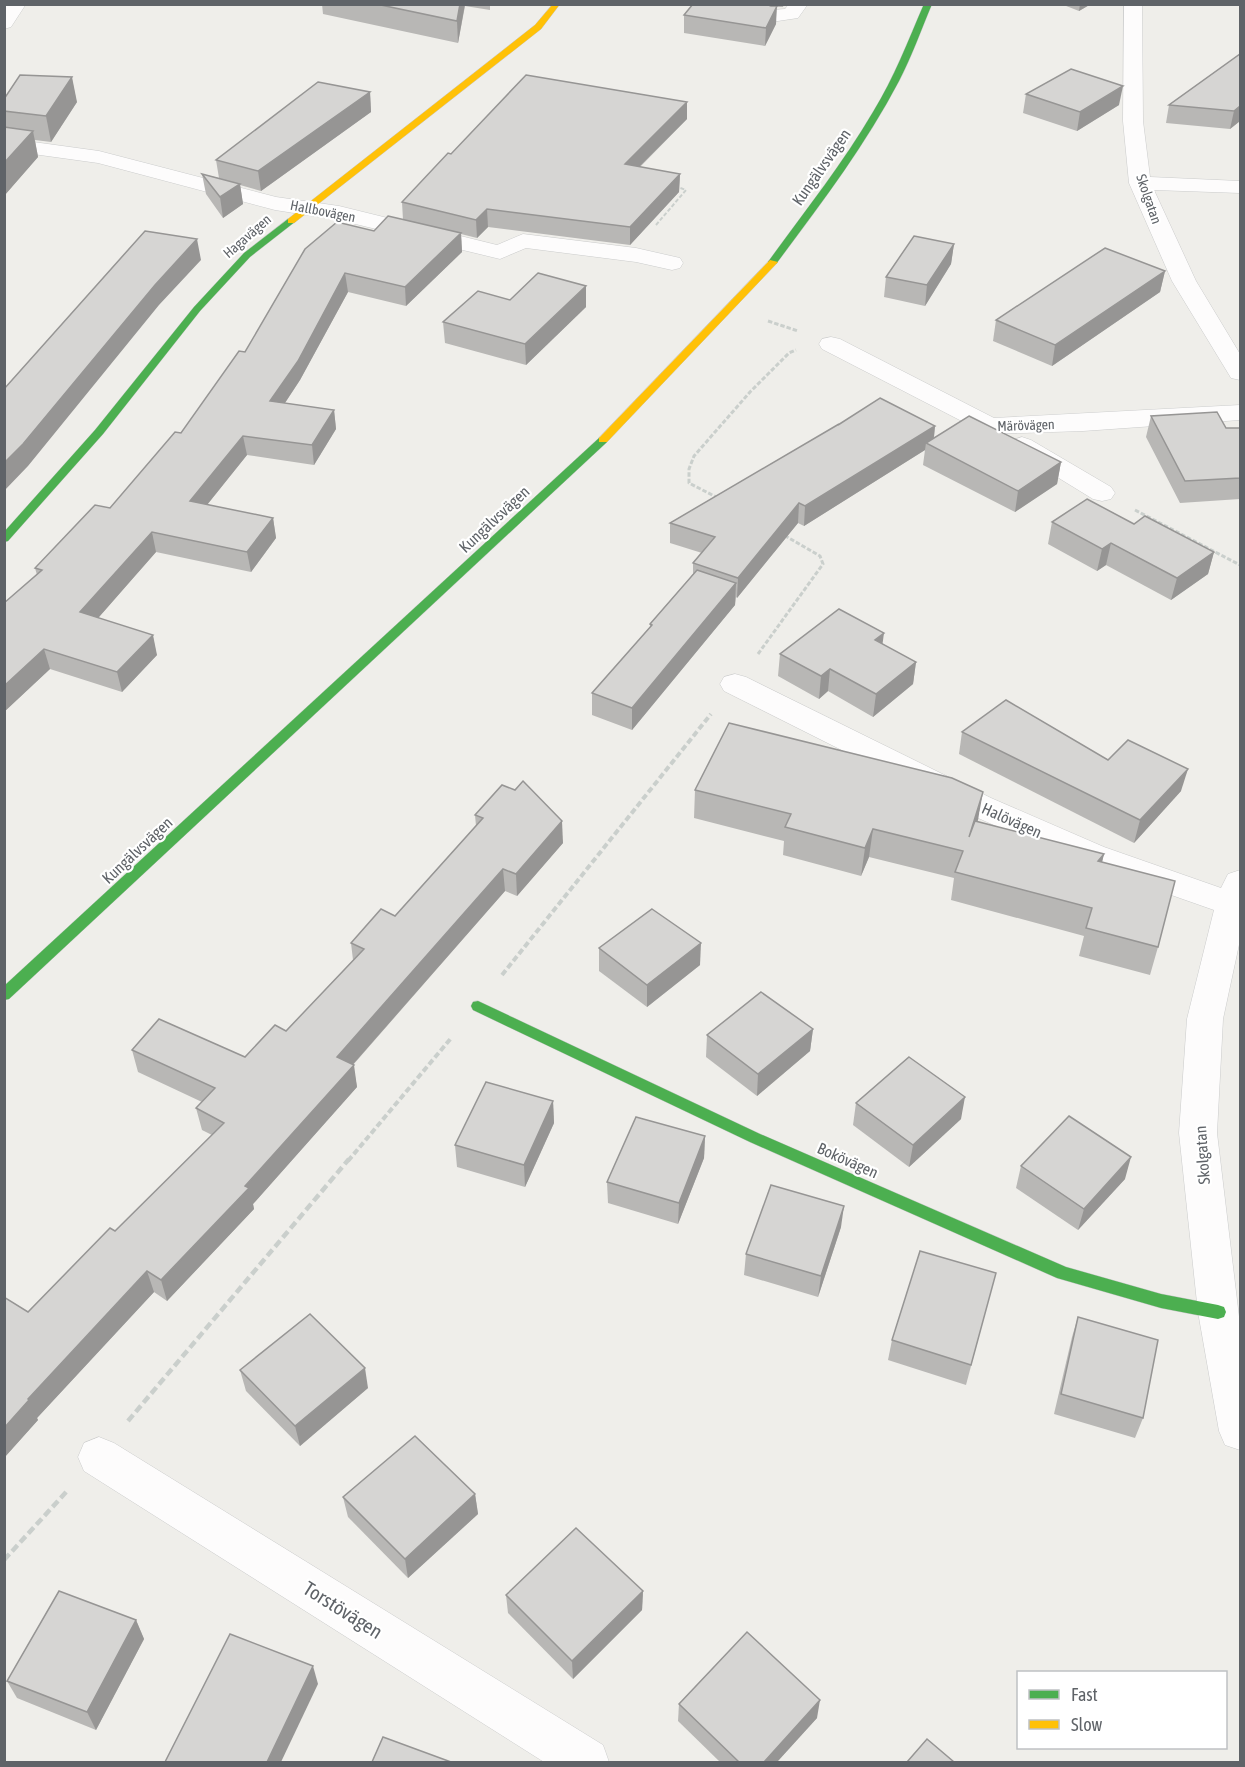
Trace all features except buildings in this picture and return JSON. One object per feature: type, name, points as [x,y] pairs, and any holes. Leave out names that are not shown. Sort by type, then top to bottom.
[{"type":"main road","name":"Hagavägen","points":[[4,539],[99,432],[197,309],[247,255],[538,27],[557,4]]},
{"type":"main road","name":"Kungälvsvägen","points":[[4,995],[593,450],[767,270],[831,185],[868,128],[892,87],[928,4]]},
{"type":"main road","name":"Bokövägen","points":[[478,1006],[755,1138],[1063,1273],[1161,1300],[1218,1312]]},
{"type":"street","points":[[4,22],[17,4]]},
{"type":"street","points":[[731,4],[771,16],[791,14],[799,4]]},
{"type":"street","name":"Skolgatan","points":[[1132,4],[1133,121],[1140,183],[1184,281],[1240,373]]},
{"type":"street","name":"Hallbovägen","points":[[4,144],[99,157],[275,203],[309,207],[500,252],[523,242],[636,255]]},
{"type":"street","points":[[1140,183],[1240,187]]},
{"type":"street","points":[[636,255],[672,263]]},
{"type":"street","name":"Märövägen","points":[[831,344],[990,426],[1083,423],[1240,413]]},
{"type":"street","points":[[990,426],[1102,493]]},
{"type":"street","name":"Halövägen","points":[[735,684],[980,806],[1092,855],[1236,893]]},
{"type":"street","name":"Skolgatan","points":[[1236,893],[1204,1019],[1198,1133],[1218,1312],[1240,1431]]},
{"type":"street","name":"Torstövägen","points":[[99,1457],[586,1762]]},
{"type":"path","points":[[636,255],[638,245],[686,190],[675,186]]},
{"type":"path","points":[[723,501],[689,483],[689,469],[694,456],[750,392],[789,353],[805,347]]},
{"type":"path","points":[[1102,493],[1240,565]]},
{"type":"path","points":[[4,1560],[99,1457],[478,1006],[735,684],[819,573],[823,564],[820,556],[781,534]]},
{"type":"traffic: fast","points":[[773,262],[865,133],[891,88],[928,4]]},
{"type":"traffic: fast","points":[[4,539],[99,432],[197,309],[247,255],[291,221]]},
{"type":"traffic: fast","points":[[4,995],[603,440]]},
{"type":"traffic: fast","points":[[478,1006],[755,1138],[1063,1273],[1161,1301],[1218,1312]]},
{"type":"traffic: slow","points":[[291,221],[538,27],[557,4]]},
{"type":"traffic: slow","points":[[603,440],[773,262]]}]
